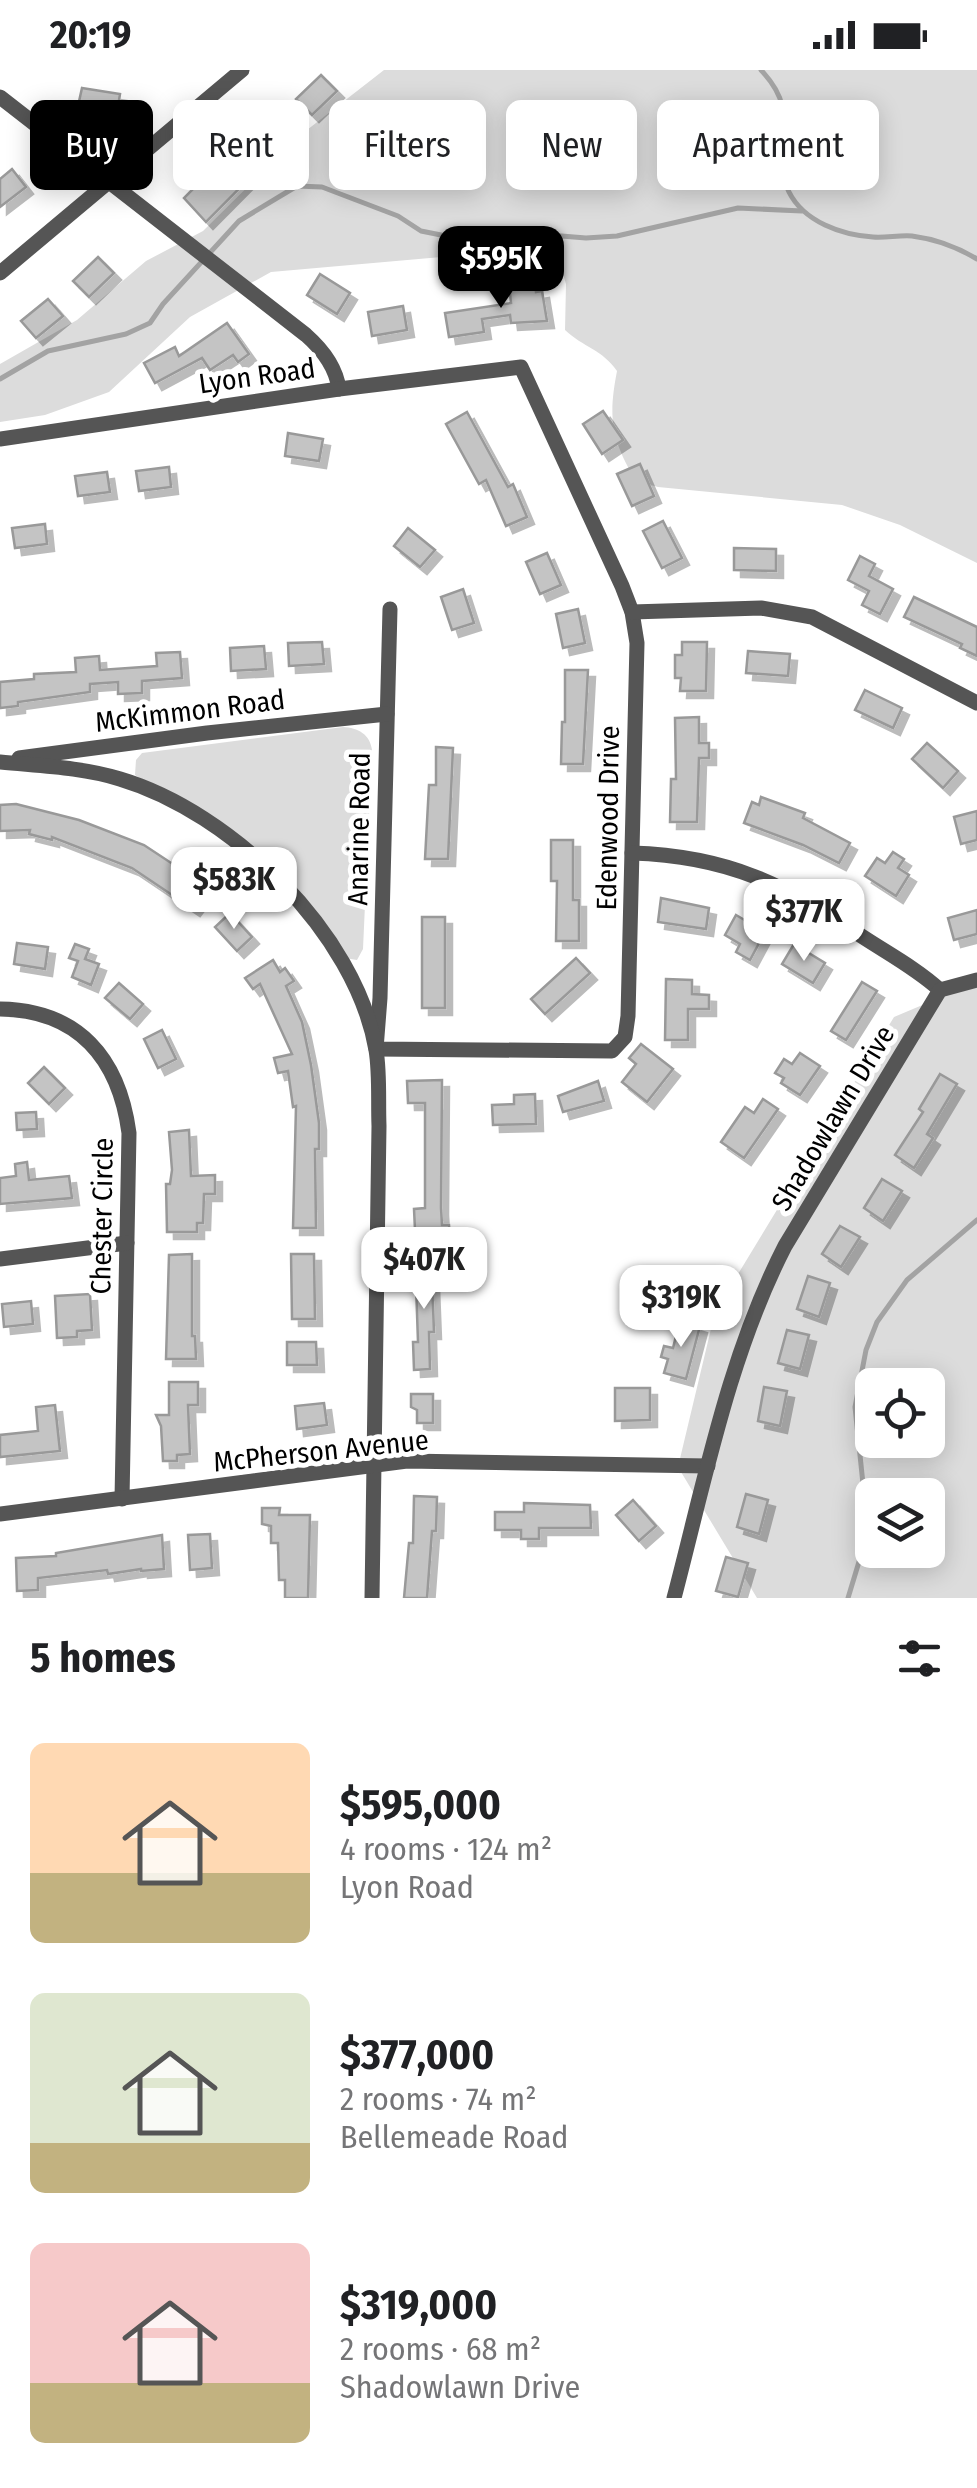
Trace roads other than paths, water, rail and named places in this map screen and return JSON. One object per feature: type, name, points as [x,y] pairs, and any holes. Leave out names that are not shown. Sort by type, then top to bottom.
[{"type":"street","points":[[153,145],[242,70]]},
{"type":"street","points":[[0,97],[30,120]]},
{"type":"street","points":[[0,273],[99,190]]},
{"type":"street","points":[[119,190],[306,335],[327,358],[338,376],[340,389]]},
{"type":"street","name":"Lyon Road","points":[[0,439],[340,389],[522,367]]},
{"type":"street","name":"Edenwood Drive","points":[[376,1050],[601,1053],[620,1046],[626,1037],[637,643],[632,612],[522,367]]},
{"type":"street","name":"Anarine Road","points":[[372,1598],[379,1126],[376,1050],[390,609]]},
{"type":"street","points":[[632,612],[782,610],[832,625],[977,703]]},
{"type":"street","name":"McKimmon Road","points":[[0,761],[172,737],[386,714]]},
{"type":"street","name":"Anarine Road","points":[[0,761],[78,769],[122,779],[184,807],[232,840],[275,877],[329,940],[359,996],[376,1050]]},
{"type":"street","points":[[632,853],[717,863],[776,884],[835,918],[940,990],[977,980]]},
{"type":"street","name":"Shadowlawn Drive","points":[[674,1598],[708,1466],[764,1287],[940,990]]},
{"type":"street","name":"Chester Circle","points":[[0,1009],[22,1010],[62,1022],[88,1040],[121,1092],[129,1133],[122,1499]]},
{"type":"street","points":[[0,1259],[128,1243]]},
{"type":"street","name":"McPherson Avenue","points":[[0,1514],[408,1462],[708,1466]]},
{"type":"waterway","points":[[761,70],[781,103],[783,174],[789,192],[804,211],[825,225],[849,233],[921,237],[977,259]]},
{"type":"waterway","points":[[0,379],[48,351],[126,334],[150,323],[239,221],[297,186],[322,187],[398,216],[421,231],[446,236],[617,236],[738,208],[802,211]]},
{"type":"waterway","points":[[848,1598],[868,1532],[855,1407],[866,1350],[877,1322],[907,1280],[977,1220]]}]
